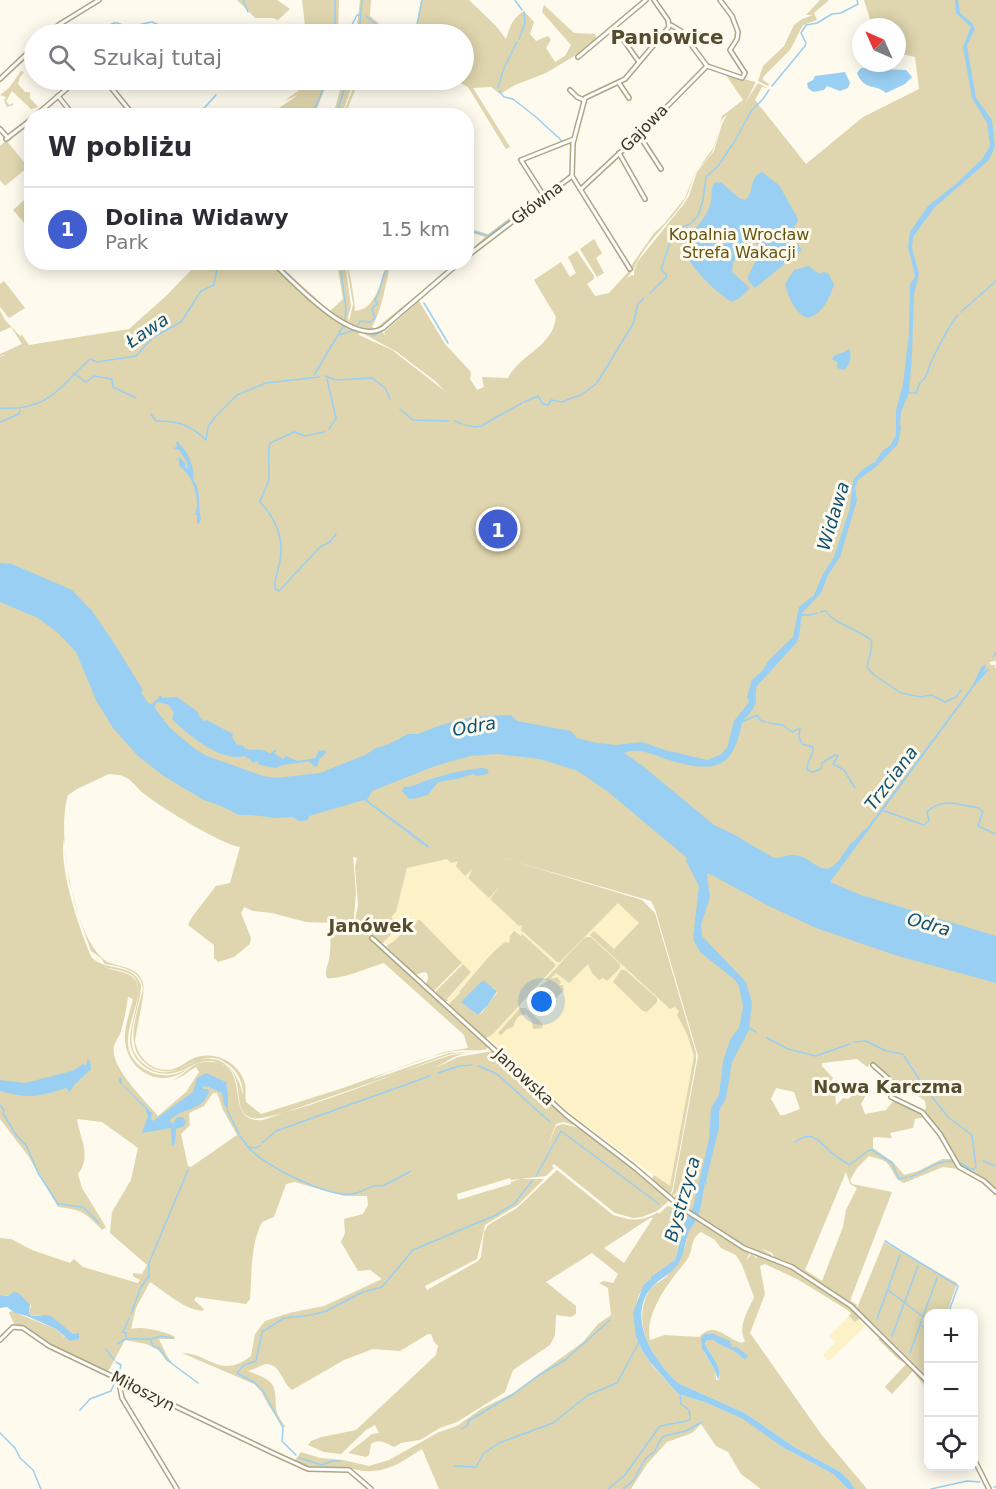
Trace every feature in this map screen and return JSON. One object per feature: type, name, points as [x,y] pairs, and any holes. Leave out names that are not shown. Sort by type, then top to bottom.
[{"type":"street","points":[[61,24],[99,0]]},
{"type":"street","points":[[578,57],[646,0]]},
{"type":"street","points":[[654,0],[670,25],[681,31],[707,66],[742,78],[745,73],[730,50],[738,36],[735,22],[720,0]]},
{"type":"street","points":[[570,90],[584,100],[588,96],[619,83],[663,36],[670,25]]},
{"type":"street","points":[[615,28],[639,62]]},
{"type":"street","points":[[0,79],[24,56]]},
{"type":"street","name":"Gajowa","points":[[581,189],[639,135],[707,66]]},
{"type":"street","points":[[619,83],[629,98]]},
{"type":"street","points":[[44,108],[65,90]]},
{"type":"street","points":[[113,90],[128,108]]},
{"type":"street","points":[[58,96],[68,108]]},
{"type":"street","name":"Główna","points":[[474,251],[572,176],[574,139],[584,100]]},
{"type":"street","points":[[0,129],[7,138],[24,125]]},
{"type":"street","points":[[639,135],[661,169]]},
{"type":"street","points":[[544,197],[521,160],[574,139]]},
{"type":"street","points":[[619,153],[645,199]]},
{"type":"street","points":[[572,176],[630,270]]},
{"type":"street","points":[[281,270],[326,311],[345,323],[365,331],[375,332],[383,328],[451,270]]},
{"type":"street","name":"Janowska","points":[[372,938],[566,1115],[634,1167],[682,1208],[744,1248],[792,1267],[851,1306],[924,1378]]},
{"type":"street","points":[[873,1065],[891,1081],[891,1097],[922,1112],[940,1134],[962,1169],[980,1178],[996,1192]]},
{"type":"street","name":"Miłoszyn","points":[[0,1340],[13,1327],[20,1327],[49,1346],[292,1462],[311,1469],[346,1469],[371,1489]]},
{"type":"street","points":[[122,1380],[120,1388],[122,1398],[177,1489]]},
{"type":"street","points":[[978,1467],[989,1489]]},
{"type":"shaded area","points":[[477,852],[652,912],[694,1056],[670,1187],[567,1111],[447,1000],[471,972],[420,921],[415,921],[388,945],[384,941],[399,926],[390,917],[396,912],[407,868]]},
{"type":"shaded area","points":[[849,1316],[855,1321],[858,1319],[865,1326],[829,1361],[823,1355],[836,1342],[829,1336]]},
{"type":"green space","points":[[237,0],[277,0],[290,9],[278,20],[255,18]]},
{"type":"green space","points":[[302,0],[339,0],[338,24],[305,24]]},
{"type":"green space","points":[[360,0],[371,0],[370,16],[379,24],[357,24]]},
{"type":"green space","points":[[421,0],[469,0],[506,39],[514,20],[524,11],[534,22],[530,34],[536,41],[548,36],[551,40],[546,48],[555,62],[565,56],[571,45],[542,12],[544,5],[574,33],[595,34],[597,39],[546,73],[515,85],[500,94],[491,87],[474,88],[474,24],[417,24]]},
{"type":"green space","points":[[820,0],[829,0],[814,13],[817,20],[803,25],[790,50],[763,77],[763,80],[769,84],[768,86],[758,81],[763,66],[784,46],[794,25],[813,15],[806,15]]},
{"type":"green space","name":"Kopalnia Wrocław Strefa Wakacji","points":[[864,0],[996,0],[996,661],[989,662],[995,665],[996,670],[996,1190],[985,1179],[959,1165],[954,1154],[923,1111],[926,1109],[925,1101],[908,1086],[895,1080],[893,1082],[870,1064],[867,1067],[857,1059],[822,1063],[833,1078],[824,1092],[835,1091],[836,1105],[843,1098],[848,1099],[857,1093],[864,1092],[867,1093],[861,1104],[865,1114],[886,1110],[894,1100],[916,1109],[925,1117],[915,1119],[913,1128],[890,1133],[892,1138],[873,1138],[873,1148],[893,1162],[904,1175],[942,1159],[954,1159],[959,1169],[943,1167],[904,1183],[896,1178],[886,1162],[879,1159],[869,1156],[857,1168],[850,1180],[852,1184],[892,1192],[851,1298],[851,1301],[857,1305],[856,1308],[790,1263],[760,1248],[772,1257],[752,1250],[750,1246],[750,1249],[705,1222],[750,1252],[746,1261],[752,1253],[756,1259],[758,1255],[792,1268],[862,1317],[855,1322],[849,1316],[851,1313],[846,1309],[797,1279],[765,1264],[760,1266],[765,1294],[750,1333],[821,1434],[867,1489],[855,1489],[839,1471],[796,1448],[745,1413],[680,1384],[654,1354],[644,1329],[642,1316],[644,1304],[651,1288],[667,1276],[681,1256],[686,1241],[687,1217],[675,1260],[651,1280],[639,1294],[634,1314],[637,1336],[642,1350],[678,1394],[707,1403],[744,1419],[782,1447],[833,1474],[848,1489],[761,1489],[741,1474],[728,1452],[716,1446],[701,1424],[692,1433],[667,1442],[647,1464],[631,1489],[439,1489],[422,1449],[392,1466],[372,1471],[314,1467],[295,1460],[301,1452],[320,1458],[369,1466],[389,1460],[439,1432],[457,1426],[481,1409],[513,1393],[583,1342],[598,1324],[611,1315],[608,1288],[599,1283],[604,1281],[613,1283],[618,1274],[592,1253],[546,1282],[576,1306],[576,1314],[571,1317],[556,1315],[555,1335],[550,1345],[513,1370],[505,1392],[457,1422],[440,1428],[420,1440],[401,1443],[394,1447],[382,1442],[374,1442],[366,1457],[348,1453],[372,1434],[379,1433],[375,1425],[366,1430],[341,1454],[324,1452],[308,1445],[311,1441],[322,1437],[356,1430],[436,1355],[438,1346],[431,1334],[400,1351],[373,1349],[344,1360],[292,1390],[278,1370],[271,1365],[266,1364],[248,1371],[264,1377],[272,1384],[277,1411],[284,1428],[261,1391],[254,1384],[182,1353],[223,1366],[240,1363],[251,1356],[255,1334],[265,1321],[289,1313],[324,1306],[382,1279],[370,1270],[358,1271],[341,1242],[345,1233],[344,1219],[363,1214],[368,1205],[367,1196],[344,1196],[295,1182],[286,1184],[274,1217],[262,1222],[255,1240],[250,1299],[246,1304],[196,1297],[194,1300],[204,1309],[202,1311],[181,1303],[150,1282],[136,1308],[131,1329],[147,1329],[174,1336],[175,1339],[159,1339],[170,1363],[157,1349],[146,1344],[125,1340],[106,1372],[55,1348],[24,1327],[15,1325],[9,1313],[11,1311],[56,1329],[64,1337],[73,1334],[54,1320],[40,1315],[31,1316],[29,1313],[31,1305],[24,1300],[0,1295],[0,1238],[11,1239],[32,1250],[70,1263],[74,1259],[83,1267],[138,1283],[140,1280],[133,1276],[133,1273],[142,1274],[147,1265],[110,1233],[112,1212],[131,1180],[138,1148],[102,1122],[77,1119],[85,1154],[78,1174],[82,1188],[106,1227],[102,1230],[83,1213],[58,1207],[29,1157],[0,1119],[0,357],[5,355],[0,356],[0,354],[22,344],[11,327],[0,332],[0,311],[5,320],[20,336],[22,335],[29,345],[129,329],[191,270],[192,272],[193,270],[279,270],[327,313],[282,270],[285,270],[330,311],[343,299],[338,270],[346,270],[351,306],[349,322],[354,300],[355,311],[368,305],[373,300],[386,270],[389,270],[380,307],[372,327],[375,329],[450,270],[383,327],[373,331],[347,323],[360,330],[359,335],[392,350],[446,392],[397,352],[364,334],[380,331],[386,335],[384,332],[419,301],[445,344],[471,372],[470,379],[477,390],[484,387],[482,377],[508,378],[520,363],[543,343],[554,327],[556,317],[534,280],[561,262],[570,277],[576,273],[568,257],[577,251],[594,276],[594,279],[587,284],[595,296],[609,293],[628,272],[610,239],[631,273],[626,279],[634,276],[638,261],[683,205],[689,196],[697,172],[714,151],[727,115],[719,126],[722,116],[743,100],[726,75],[756,82],[745,103],[758,83],[767,88],[762,87],[755,100],[806,164],[863,117],[919,89],[915,57],[906,55],[906,18],[870,18]],"holes":[[[109,774],[128,778],[147,796],[179,817],[220,840],[240,847],[230,883],[216,886],[188,925],[214,945],[214,958],[218,962],[234,957],[250,944],[251,938],[241,913],[244,907],[306,922],[333,923],[344,929],[353,928],[356,893],[353,857],[357,858],[355,867],[358,905],[355,921],[366,927],[382,944],[399,926],[391,917],[396,912],[407,868],[447,859],[451,863],[458,861],[456,866],[465,876],[473,868],[468,878],[489,898],[500,886],[490,899],[519,926],[522,925],[521,930],[557,962],[560,962],[618,903],[639,923],[614,949],[594,931],[590,935],[670,1009],[675,1007],[679,1011],[677,1015],[687,1034],[694,1056],[670,1186],[654,1175],[652,1179],[669,1196],[672,1191],[696,1053],[655,913],[642,900],[496,856],[651,901],[655,909],[698,1056],[673,1191],[670,1196],[672,1197],[680,1189],[674,1197],[682,1207],[681,1209],[667,1206],[659,1214],[658,1212],[641,1219],[630,1219],[613,1215],[557,1170],[517,1208],[488,1225],[484,1232],[481,1257],[478,1261],[427,1290],[425,1286],[477,1259],[485,1225],[518,1205],[544,1179],[520,1179],[511,1184],[458,1200],[457,1194],[510,1178],[511,1180],[546,1176],[554,1168],[552,1166],[554,1164],[615,1213],[633,1218],[642,1217],[657,1211],[670,1200],[638,1172],[579,1128],[563,1124],[556,1126],[546,1150],[556,1124],[564,1122],[576,1126],[493,1051],[458,1057],[435,1068],[463,1054],[451,1055],[401,1072],[451,1054],[474,1052],[449,1053],[261,1114],[246,1102],[242,1077],[238,1070],[226,1060],[204,1056],[194,1058],[169,1070],[156,1068],[140,1055],[135,1042],[144,988],[143,983],[136,972],[102,958],[92,945],[78,911],[91,951],[105,964],[124,968],[134,973],[141,982],[143,989],[134,1031],[134,1041],[136,1050],[141,1059],[156,1070],[168,1071],[178,1069],[169,1072],[156,1071],[145,1065],[135,1055],[133,1048],[134,1022],[141,985],[132,973],[105,965],[92,958],[76,916],[64,865],[65,812],[68,795]],[[104,967],[130,974],[136,979],[138,990],[134,978],[126,973]],[[128,997],[133,999],[126,1025],[125,1041],[133,1062],[140,1069],[158,1078],[168,1078],[179,1074],[188,1068],[179,1073],[158,1075],[148,1071],[135,1061],[129,1050],[128,1038],[137,1003],[130,1039],[134,1054],[142,1065],[155,1072],[169,1073],[177,1072],[197,1063],[206,1061],[220,1063],[199,1063],[172,1080],[182,1076],[196,1067],[199,1072],[186,1092],[158,1116],[137,1093],[117,1064],[114,1046],[120,1034]],[[215,1058],[231,1067],[240,1080],[243,1095],[238,1080],[229,1067],[216,1060],[200,1060]],[[220,1064],[232,1071],[236,1079],[241,1107],[235,1080],[230,1070]],[[401,1072],[316,1103],[284,1113]],[[776,1088],[794,1092],[800,1109],[780,1115],[771,1099]],[[213,1093],[217,1093],[223,1110],[237,1135],[191,1167],[188,1166],[181,1134],[190,1125],[189,1113],[204,1106]],[[284,1113],[263,1120],[250,1118],[246,1115],[252,1118]],[[846,1172],[850,1184],[857,1188],[846,1210],[843,1227],[822,1281],[805,1270]],[[653,1218],[624,1263],[604,1248]],[[701,1232],[715,1240],[721,1248],[736,1255],[754,1297],[743,1324],[745,1341],[742,1343],[736,1341],[716,1330],[705,1332],[699,1337],[665,1335],[650,1340],[652,1314],[665,1289],[688,1259],[694,1240]],[[704,1335],[737,1349],[745,1355],[744,1360],[733,1350],[713,1340],[707,1340],[705,1343],[719,1370],[719,1380],[716,1380],[715,1371],[704,1352]]]},
{"type":"green space","points":[[21,71],[24,72],[18,84],[25,92],[30,92],[30,98],[38,107],[30,108],[12,91],[6,101],[9,105],[13,103],[13,105],[7,107],[4,100],[6,97],[0,95],[9,88]]},
{"type":"green space","points":[[324,90],[317,108],[279,108],[298,95],[284,101],[298,91]]},
{"type":"green space","points":[[340,90],[351,90],[344,108],[335,108]]},
{"type":"green space","points":[[352,90],[355,90],[348,108],[346,108]]},
{"type":"green space","points":[[470,90],[474,90],[510,147],[506,149]]},
{"type":"green space","points":[[6,140],[24,162],[24,170],[5,186],[0,180],[0,146]]},
{"type":"green space","points":[[714,147],[712,152],[698,169]]},
{"type":"green space","points":[[693,178],[685,200],[643,252],[633,271],[601,222],[602,220],[631,266],[654,233],[685,198]]},
{"type":"green space","points":[[541,194],[542,197],[474,250],[474,247],[485,237],[474,233],[474,230],[488,234]]},
{"type":"green space","points":[[24,200],[24,223],[13,210]]},
{"type":"green space","points":[[594,239],[602,253],[596,258],[604,273],[597,277],[580,249]]},
{"type":"green space","points":[[347,270],[354,299],[353,304]]},
{"type":"green space","points":[[4,281],[25,308],[9,318],[0,307],[0,284]]},
{"type":"green space","points":[[420,920],[462,963],[434,991],[426,984],[427,973],[415,975],[386,946],[415,921]]},
{"type":"green space","points":[[356,923],[362,925],[371,938],[392,959],[488,1047],[483,1050],[458,1050],[431,1057],[444,1052],[468,1048],[464,1035],[384,963],[348,975],[327,978],[330,946],[328,925],[352,931]]},
{"type":"green space","points":[[514,931],[521,936],[520,932],[556,965],[494,1033],[485,1039],[448,1006],[492,953],[505,942],[510,941],[509,937]],"holes":[[[482,981],[496,989],[497,993],[478,1015],[464,1004]]]},
{"type":"green space","points":[[587,937],[591,937],[620,964],[620,968],[607,981],[603,978],[599,980],[592,973],[588,964],[569,983],[556,973],[550,979],[557,977],[561,982],[559,985],[563,985],[564,990],[538,1015],[527,1004],[527,1000],[549,980],[545,980]]},
{"type":"green space","points":[[463,964],[471,972],[447,999],[448,1001],[443,1001],[436,991]]},
{"type":"green space","points":[[621,970],[625,970],[657,998],[657,1002],[647,1012],[643,1011],[613,982]]},
{"type":"green space","points":[[520,1008],[526,1008],[542,1023],[543,1028],[533,1029],[532,1021],[527,1015],[521,1015],[513,1027],[501,1035],[498,1033]]},
{"type":"green space","points":[[884,1242],[957,1283],[948,1309],[924,1309],[924,1373],[857,1308]]},
{"type":"green space","points":[[881,1336],[907,1362],[906,1364],[878,1339]]},
{"type":"green space","points":[[906,1364],[924,1380],[924,1386],[913,1371],[892,1394],[885,1387]]},
{"type":"water","name":"Odra","points":[[955,0],[958,0],[960,13],[972,23],[975,29],[967,45],[968,52],[976,98],[992,120],[995,145],[988,161],[935,207],[913,237],[912,248],[919,274],[914,294],[909,393],[901,412],[898,444],[877,466],[858,480],[855,488],[857,500],[840,557],[828,575],[821,593],[802,613],[797,642],[757,686],[755,704],[742,722],[734,750],[727,758],[710,767],[698,767],[641,751],[624,753],[714,825],[772,857],[795,855],[823,868],[828,868],[834,866],[850,844],[867,828],[973,685],[981,667],[986,666],[983,673],[989,670],[976,684],[830,882],[861,895],[996,936],[996,983],[898,956],[816,928],[708,873],[707,875],[710,898],[701,924],[702,936],[746,982],[752,1002],[749,1030],[732,1062],[726,1098],[719,1111],[719,1128],[706,1181],[708,1184],[705,1183],[699,1215],[689,1231],[683,1254],[676,1266],[652,1287],[644,1299],[641,1312],[642,1326],[661,1365],[680,1384],[745,1413],[796,1448],[839,1471],[855,1489],[848,1489],[833,1474],[782,1447],[743,1419],[707,1403],[678,1394],[650,1362],[636,1336],[633,1313],[643,1286],[651,1280],[651,1277],[675,1260],[687,1217],[693,1208],[709,1139],[711,1108],[719,1095],[723,1061],[731,1038],[739,1028],[743,1007],[739,986],[735,980],[700,952],[693,939],[699,886],[686,861],[687,858],[607,791],[578,771],[540,759],[498,754],[470,756],[435,766],[372,791],[367,800],[429,846],[428,848],[364,800],[309,816],[308,820],[299,821],[293,817],[239,815],[204,800],[165,777],[138,756],[113,728],[96,700],[76,652],[57,632],[38,618],[0,602],[0,563],[12,564],[72,590],[92,611],[112,640],[143,690],[141,692],[148,703],[152,704],[161,695],[162,698],[177,697],[198,712],[204,721],[207,720],[233,734],[232,737],[236,744],[270,754],[277,750],[274,753],[283,759],[286,756],[298,761],[315,758],[319,751],[325,750],[326,753],[315,767],[309,761],[276,768],[260,765],[257,761],[254,763],[245,756],[236,757],[216,752],[187,733],[172,719],[174,713],[169,705],[156,703],[154,707],[170,728],[195,749],[207,756],[263,776],[276,778],[320,773],[408,734],[418,734],[472,717],[511,715],[517,721],[571,731],[577,738],[597,743],[616,745],[642,742],[707,760],[720,755],[727,748],[734,721],[749,702],[747,697],[752,680],[793,637],[799,607],[814,595],[823,574],[834,557],[850,508],[853,480],[863,469],[875,462],[883,450],[890,446],[896,435],[896,411],[903,384],[909,333],[910,285],[915,276],[908,247],[910,232],[928,206],[983,158],[990,146],[987,123],[972,98],[963,47],[971,27],[956,13]]},
{"type":"water","points":[[906,70],[912,77],[905,84],[886,93],[863,83],[857,73],[906,72]]},
{"type":"water","points":[[845,72],[850,83],[848,88],[840,91],[827,86],[824,90],[813,92],[808,88],[807,83],[815,76]]},
{"type":"water","points":[[762,172],[779,185],[797,217],[798,221],[790,234],[802,250],[755,288],[748,277],[762,247],[753,242],[743,243],[733,263],[732,272],[750,288],[732,302],[702,277],[689,260],[683,245],[707,212],[714,183],[721,182],[739,198],[745,200],[750,193],[753,181]]},
{"type":"water","points":[[809,266],[819,274],[828,273],[834,284],[825,304],[818,313],[808,318],[796,309],[785,284],[794,270]]},
{"type":"water","points":[[849,348],[851,357],[848,365],[844,370],[837,368],[838,363],[832,359]]},
{"type":"water","points":[[177,441],[192,465],[193,480],[198,493],[201,519],[199,524],[197,515],[195,515],[197,502],[192,481],[179,466],[179,459],[175,458],[180,458],[185,463],[185,468],[188,468],[179,450],[173,448],[177,447]]},
{"type":"water","points":[[481,768],[489,771],[487,774],[477,776],[473,774],[438,782],[427,796],[409,799],[402,791],[404,787],[441,776]]},
{"type":"water","points":[[482,981],[497,991],[478,1015],[461,1002]]},
{"type":"water","points":[[88,1059],[91,1069],[70,1092],[66,1088],[26,1096],[0,1091],[0,1080],[25,1083],[72,1071],[83,1064],[86,1066]]},
{"type":"water","points":[[206,1073],[226,1082],[228,1109],[224,1105],[222,1093],[203,1086],[203,1089],[210,1092],[202,1103],[177,1114],[169,1121],[173,1124],[177,1117],[183,1117],[186,1122],[184,1126],[176,1129],[175,1143],[172,1146],[171,1128],[142,1133],[148,1116],[145,1108],[119,1082],[121,1077],[122,1084],[152,1113],[153,1121],[193,1092],[197,1078]]},
{"type":"water","points":[[14,1292],[30,1304],[31,1316],[51,1316],[73,1334],[79,1333],[79,1339],[70,1341],[56,1329],[15,1313],[7,1307],[0,1308],[0,1295],[8,1296]]},
{"type":"water","points":[[705,1334],[713,1334],[730,1341],[732,1347],[737,1347],[748,1356],[744,1360],[713,1340],[707,1340],[705,1343],[719,1371],[718,1380],[702,1348],[701,1338]]},
{"type":"waterway","points":[[243,0],[248,12]]},
{"type":"waterway","name":"Ława","points":[[335,0],[335,24]]},
{"type":"waterway","points":[[360,24],[362,0]]},
{"type":"waterway","points":[[417,24],[422,0]]},
{"type":"waterway","points":[[515,0],[522,10]]},
{"type":"waterway","points":[[772,86],[805,46],[806,43],[801,33],[806,25],[817,23],[832,14],[841,13],[858,4],[857,0]]},
{"type":"waterway","points":[[519,39],[525,23],[524,12]]},
{"type":"waterway","points":[[352,24],[357,15],[360,15]]},
{"type":"waterway","points":[[366,16],[376,24]]},
{"type":"waterway","points":[[142,24],[151,22]]},
{"type":"waterway","points":[[152,22],[157,24]]},
{"type":"waterway","points":[[112,24],[120,24]]},
{"type":"waterway","points":[[498,87],[504,68],[517,42]]},
{"type":"waterway","name":"Ława","points":[[315,108],[323,90]]},
{"type":"waterway","points":[[338,108],[344,90]]},
{"type":"waterway","points":[[650,293],[667,276],[661,269],[673,234],[690,224],[698,216],[706,177],[718,166],[751,111],[769,90]]},
{"type":"waterway","points":[[499,91],[504,97],[513,99],[536,117],[562,141]]},
{"type":"waterway","points":[[204,108],[216,95]]},
{"type":"waterway","points":[[474,232],[488,236],[542,195]]},
{"type":"waterway","name":"Ława","points":[[0,408],[30,406],[42,401],[51,396],[90,359],[97,362],[136,356],[152,338],[181,322],[201,291],[214,285],[217,270]]},
{"type":"waterway","points":[[341,270],[346,309],[345,321]]},
{"type":"waterway","points":[[358,325],[360,321],[370,322],[375,318],[372,309],[377,304],[375,299],[386,270]]},
{"type":"waterway","points":[[961,312],[996,281]]},
{"type":"waterway","points":[[421,298],[440,282]]},
{"type":"waterway","points":[[524,402],[538,396],[543,404],[548,405],[551,400],[562,402],[581,395],[597,383],[633,324],[638,304],[644,298]]},
{"type":"waterway","points":[[373,336],[384,330],[418,300]]},
{"type":"waterway","points":[[424,303],[448,343]]},
{"type":"waterway","points":[[906,393],[916,393],[943,337],[958,315]]},
{"type":"waterway","points":[[314,375],[344,325]]},
{"type":"waterway","points":[[339,335],[354,330]]},
{"type":"waterway","points":[[73,373],[86,382],[94,376],[112,379],[113,387],[136,398]]},
{"type":"waterway","points":[[325,376],[336,380],[372,378],[385,388],[390,399]]},
{"type":"waterway","points":[[151,414],[156,421],[170,421],[189,427],[206,440],[208,427],[237,395],[266,383],[319,377]]},
{"type":"waterway","points":[[327,379],[336,418],[329,429]]},
{"type":"waterway","points":[[465,425],[481,426],[522,403]]},
{"type":"waterway","points":[[400,409],[413,420],[449,421]]},
{"type":"waterway","points":[[0,422],[19,414],[20,410]]},
{"type":"waterway","points":[[454,421],[462,424]]},
{"type":"waterway","points":[[324,432],[305,436],[294,432],[270,443],[269,478],[260,502],[272,517],[281,542],[275,589],[279,591],[320,547],[330,542],[336,534]]},
{"type":"waterway","points":[[820,612],[826,611],[834,619],[871,640],[867,667],[874,675],[901,693],[921,697],[931,695],[945,702],[956,697],[961,690]]},
{"type":"waterway","points":[[801,615],[817,613]]},
{"type":"waterway","points":[[993,657],[996,653]]},
{"type":"waterway","points":[[740,723],[757,715],[760,720],[766,722]]},
{"type":"waterway","points":[[769,723],[783,725],[792,732],[800,728],[799,737],[802,744],[813,747],[807,770],[813,772],[821,769],[822,763],[835,755],[838,756],[833,764],[844,770],[855,788]]},
{"type":"waterway","name":"Trzciana","points":[[882,810],[924,825],[929,821],[927,812],[939,804],[952,803],[979,808],[983,812],[978,826],[996,834]]},
{"type":"waterway","points":[[749,1028],[756,1032]]},
{"type":"waterway","points":[[767,1038],[788,1049],[816,1056],[850,1044]]},
{"type":"waterway","points":[[854,1042],[866,1041],[886,1051],[903,1054]]},
{"type":"waterway","points":[[904,1056],[948,1117],[972,1135],[976,1167],[970,1169],[959,1162]]},
{"type":"waterway","points":[[438,1073],[459,1066],[472,1065]]},
{"type":"waterway","points":[[479,1066],[497,1074],[550,1122]]},
{"type":"waterway","points":[[262,1143],[276,1131],[430,1076]]},
{"type":"waterway","points":[[0,1105],[16,1135],[26,1145],[38,1173],[58,1204],[83,1207],[99,1223]]},
{"type":"waterway","points":[[227,1110],[239,1134]]},
{"type":"waterway","points":[[536,1176],[561,1131],[659,1204]]},
{"type":"waterway","points":[[240,1136],[248,1147],[260,1146]]},
{"type":"waterway","points":[[795,1142],[808,1137],[817,1139],[849,1165],[872,1150],[892,1163],[899,1179],[907,1177]]},
{"type":"waterway","points":[[248,1147],[281,1171],[327,1191],[341,1194],[352,1194],[375,1186],[383,1186],[411,1171]]},
{"type":"waterway","points":[[983,1161],[996,1166]]},
{"type":"waterway","points":[[910,1177],[942,1162],[954,1162]]},
{"type":"waterway","points":[[131,1314],[141,1287],[149,1276],[149,1263],[188,1170]]},
{"type":"waterway","points":[[296,1455],[282,1441],[283,1428],[263,1391],[255,1383],[237,1373],[244,1365],[256,1361],[262,1332],[284,1318],[326,1311],[363,1292],[382,1287],[413,1250],[496,1215],[514,1204],[532,1181]]},
{"type":"waterway","name":"Bystrzyca","points":[[670,1212],[687,1224]]},
{"type":"waterway","points":[[885,1241],[958,1286],[950,1309]]},
{"type":"waterway","points":[[877,1319],[900,1255]]},
{"type":"waterway","points":[[892,1336],[918,1266]]},
{"type":"waterway","points":[[910,1353],[937,1278]]},
{"type":"waterway","points":[[888,1290],[922,1316]]},
{"type":"waterway","points":[[124,1330],[129,1318]]},
{"type":"waterway","points":[[462,1429],[468,1425],[468,1421],[565,1360],[610,1320]]},
{"type":"waterway","points":[[117,1344],[126,1339],[126,1333],[123,1332]]},
{"type":"waterway","points":[[151,1339],[161,1336],[173,1338]]},
{"type":"waterway","points":[[128,1339],[150,1339],[153,1346],[160,1349],[167,1360],[198,1383]]},
{"type":"waterway","points":[[455,1466],[476,1467],[484,1453],[499,1443],[553,1423],[588,1395],[617,1383],[639,1342]]},
{"type":"waterway","points":[[106,1349],[114,1360]]},
{"type":"waterway","points":[[116,1362],[121,1365],[118,1377]]},
{"type":"waterway","points":[[80,1410],[90,1399],[111,1391],[116,1379]]},
{"type":"waterway","points":[[608,1489],[624,1476],[660,1426],[690,1419],[689,1410],[681,1404],[680,1394]]},
{"type":"waterway","points":[[623,1489],[633,1481],[646,1458],[655,1451],[664,1436],[686,1431],[702,1422]]},
{"type":"waterway","points":[[0,1433],[33,1470],[41,1489]]},
{"type":"waterway","points":[[299,1458],[322,1465],[340,1461]]},
{"type":"waterway","points":[[353,1471],[364,1481]]},
{"type":"waterway","points":[[931,1489],[967,1481],[980,1482]]},
{"type":"place","name":"Dolina Widawy","points":[[498,529]]},
{"type":"district","name":"Paniowice","points":[[667,37]]},
{"type":"district","name":"Janówek","points":[[371,925]]},
{"type":"district","name":"Nowa Karczma","points":[[888,1086]]},
{"type":"water label","name":"Widawa","points":[[833,516]]}]
